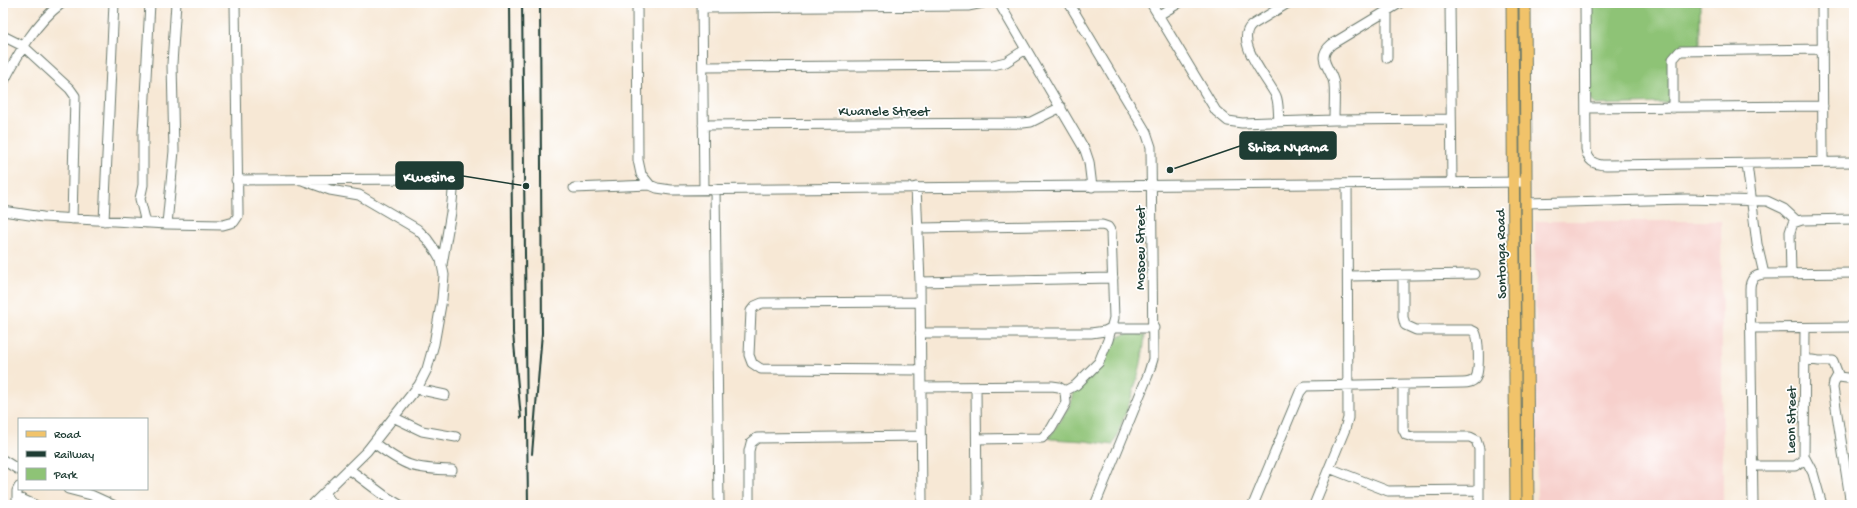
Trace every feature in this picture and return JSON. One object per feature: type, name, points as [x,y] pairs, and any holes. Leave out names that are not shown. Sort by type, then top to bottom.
[{"type":"main road","name":"Sontonga Road","points":[[1512,3],[1516,505]]},
{"type":"main road","name":"Sontonga Road","points":[[1525,3],[1528,505]]},
{"type":"street","points":[[3,83],[23,46],[52,11],[62,3]]},
{"type":"street","points":[[104,221],[114,3]]},
{"type":"street","points":[[146,223],[140,199],[143,185],[143,133],[150,3]]},
{"type":"street","points":[[167,224],[174,151],[172,64],[176,3]]},
{"type":"street","points":[[3,211],[43,217],[167,224],[223,225],[234,222],[238,216],[236,180],[235,3]]},
{"type":"street","points":[[637,3],[638,160],[641,174],[650,184],[663,190],[1526,182]]},
{"type":"street","points":[[704,190],[702,6],[968,6],[983,3]]},
{"type":"street","points":[[999,3],[1087,154],[1092,187]]},
{"type":"street","name":"Mosoeu Street","points":[[1069,3],[1149,138],[1152,146],[1154,353],[1150,369],[1095,505]]},
{"type":"street","points":[[1152,3],[1220,116],[1228,121],[1236,123],[1451,119]]},
{"type":"street","points":[[1159,15],[1179,3]]},
{"type":"street","points":[[1279,121],[1276,96],[1248,48],[1246,35],[1252,24],[1288,3]]},
{"type":"street","points":[[1334,120],[1334,83],[1324,61],[1325,51],[1332,44],[1400,3]]},
{"type":"street","points":[[1450,3],[1452,183]]},
{"type":"street","points":[[1585,3],[1587,154],[1590,161],[1596,164],[1854,162]]},
{"type":"street","points":[[1822,3],[1823,162]]},
{"type":"street","points":[[1387,11],[1387,58]]},
{"type":"street","points":[[3,36],[23,46],[70,89],[75,96],[72,219]]},
{"type":"street","points":[[702,67],[993,65],[1006,62],[1026,49]]},
{"type":"street","points":[[1673,108],[1673,59],[1676,53],[1680,51],[1823,49]]},
{"type":"street","points":[[1586,108],[1823,106]]},
{"type":"street","name":"Kwanele Street","points":[[704,125],[1023,123],[1032,122],[1061,108]]},
{"type":"street","points":[[1747,164],[1751,200],[1764,274]]},
{"type":"street","points":[[236,180],[425,179],[454,181],[451,212],[442,267]]},
{"type":"street","points":[[302,180],[330,190],[359,195],[411,225],[427,239],[437,253],[442,267],[444,284],[434,344],[427,369],[417,388],[395,418],[374,442],[312,505]]},
{"type":"street","points":[[574,188],[650,184]]},
{"type":"street","points":[[1314,505],[1347,423],[1347,184]]},
{"type":"street","points":[[916,187],[919,228],[922,386],[920,436],[922,505]]},
{"type":"street","points":[[715,189],[719,505]]},
{"type":"street","points":[[1526,203],[1584,201],[1751,200],[1774,203],[1784,209],[1797,221]]},
{"type":"street","points":[[1791,274],[1791,226],[1797,221],[1854,219]]},
{"type":"street","points":[[919,228],[1105,226],[1110,229],[1112,234],[1114,318],[1106,349],[1099,362],[1076,385],[1065,392]]},
{"type":"street","points":[[1753,505],[1751,282],[1756,276],[1764,274],[1854,273]]},
{"type":"street","points":[[1348,276],[1475,274]]},
{"type":"street","points":[[1253,505],[1301,390],[1308,385],[1403,385],[1470,382],[1477,375],[1478,335],[1474,330],[1416,330],[1405,325],[1403,317],[1402,276]]},
{"type":"street","points":[[920,282],[1113,278]]},
{"type":"street","points":[[920,302],[762,303],[754,306],[751,311],[749,354],[752,363],[761,369],[921,370]]},
{"type":"street","points":[[1751,328],[1854,327]]},
{"type":"street","points":[[920,333],[1091,333],[1105,331],[1111,328],[1154,328]]},
{"type":"street","name":"Leon Street","points":[[1753,466],[1795,466],[1801,463],[1805,458],[1805,328]]},
{"type":"street","points":[[1805,359],[1833,361],[1838,375],[1841,378],[1854,379]]},
{"type":"street","points":[[1838,375],[1834,382],[1833,388],[1851,505]]},
{"type":"street","points":[[1403,385],[1402,430],[1406,434],[1413,438],[1470,436],[1476,440],[1479,449],[1479,505]]},
{"type":"street","points":[[922,386],[1052,386],[1059,387],[1065,392],[1066,403],[1051,430],[1045,436],[1034,439],[977,439]]},
{"type":"street","points":[[976,387],[977,505]]},
{"type":"street","points":[[417,388],[445,395]]},
{"type":"street","points":[[395,418],[422,431],[456,437]]},
{"type":"street","points":[[749,505],[749,451],[751,442],[757,438],[920,436]]},
{"type":"street","points":[[374,442],[397,460],[408,465],[423,468],[452,470]]},
{"type":"street","points":[[1805,458],[1814,476],[1822,505]]},
{"type":"street","points":[[3,460],[18,469]]},
{"type":"street","points":[[1329,468],[1388,491],[1479,490]]},
{"type":"street","points":[[349,469],[384,496],[400,505]]},
{"type":"street","points":[[19,490],[17,501],[35,505]]},
{"type":"street","points":[[72,490],[91,495],[113,505]]},
{"type":"street","points":[[324,493],[334,505]]},
{"type":"shaded area","points":[[1535,221],[1721,221],[1723,505],[1537,505]]},
{"type":"green space","points":[[1589,3],[1700,3],[1700,46],[1679,49],[1672,54],[1670,58],[1670,100],[1668,103],[1595,105],[1589,97]]},
{"type":"green space","points":[[1131,333],[1145,335],[1141,364],[1134,391],[1113,445],[1085,441],[1050,439],[1049,438],[1070,405],[1073,391],[1092,376],[1101,365],[1112,341],[1122,335]]},
{"type":"railway","points":[[510,3],[513,333],[521,418]]},
{"type":"railway","points":[[522,3],[528,505]]},
{"type":"railway","points":[[532,454],[542,333],[540,3]]},
{"type":"place","name":"Shisa Nyama","points":[[1170,170]]},
{"type":"place","name":"Kwesine","points":[[526,186]]}]
